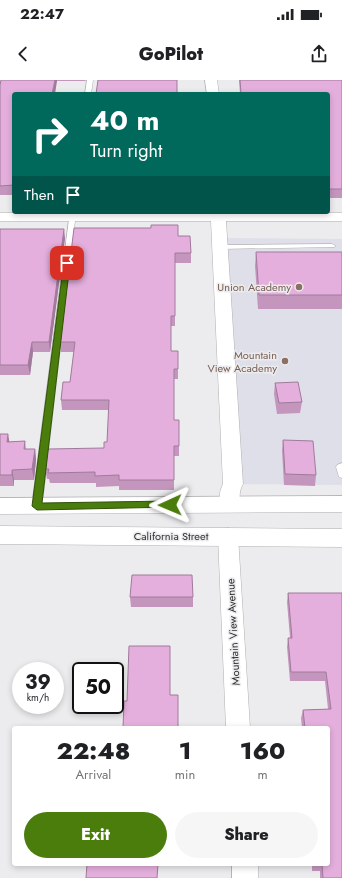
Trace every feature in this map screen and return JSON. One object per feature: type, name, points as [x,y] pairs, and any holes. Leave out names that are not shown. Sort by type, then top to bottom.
[{"type":"main road","points":[[0,506],[342,504]]},
{"type":"main road","name":"California Street","points":[[0,535],[342,538]]},
{"type":"street","points":[[211,80],[213,92]]},
{"type":"street","points":[[0,217],[73,214],[342,217]]},
{"type":"street","points":[[218,215],[233,484],[229,491],[230,504]]},
{"type":"street","name":"Mountain View Avenue","points":[[228,536],[238,726]]},
{"type":"street","points":[[245,866],[246,878]]},
{"type":"lane","points":[[88,92],[90,80]]},
{"type":"lane","points":[[37,506],[73,214]]},
{"type":"lane","points":[[219,248],[332,246]]},
{"type":"lane","points":[[342,466],[340,467],[342,475]]},
{"type":"shaded area","name":"Mountain View Academy","points":[[223,238],[342,239],[342,485],[233,484]]},
{"type":"building","points":[[1,80],[55,80],[52,92],[12,92],[12,185],[0,186]]},
{"type":"building","points":[[98,80],[177,80],[177,92],[96,92]]},
{"type":"building","points":[[240,80],[342,80],[342,189],[330,189],[330,92],[241,92]]},
{"type":"building","points":[[151,225],[178,225],[178,236],[190,236],[191,253],[175,253],[175,316],[171,316],[171,351],[178,351],[178,369],[174,369],[174,420],[179,420],[179,446],[174,446],[174,480],[119,480],[119,475],[95,476],[95,472],[48,473],[49,469],[45,469],[48,449],[104,448],[104,442],[107,442],[109,400],[61,400],[63,382],[70,382],[75,342],[60,342],[74,228],[151,228]]},
{"type":"building","points":[[0,229],[64,229],[49,342],[32,342],[28,365],[0,365]]},
{"type":"building","name":"Union Academy","points":[[256,252],[342,252],[342,295],[259,295]]},
{"type":"building","points":[[298,382],[302,402],[279,403],[275,383]]},
{"type":"building","points":[[0,434],[8,434],[7,442],[25,441],[24,449],[35,449],[32,469],[12,470],[12,475],[0,475]]},
{"type":"building","points":[[283,440],[313,441],[316,475],[285,474]]},
{"type":"building","points":[[132,575],[192,575],[193,597],[130,597]]},
{"type":"building","points":[[288,593],[342,593],[342,878],[323,878],[322,866],[330,866],[330,726],[305,726],[303,710],[331,709],[326,672],[291,672],[288,638],[292,638]]},
{"type":"building","points":[[129,646],[170,646],[170,695],[178,695],[178,726],[123,726],[124,701],[127,701]]},
{"type":"building","points":[[87,866],[158,866],[157,878],[86,878]]},
{"type":"place","name":"Union Academy","points":[[299,287]]},
{"type":"place","name":"Mountain View Academy","points":[[285,361]]},
{"type":"route","points":[[67,263],[37,506],[170,505]]}]
